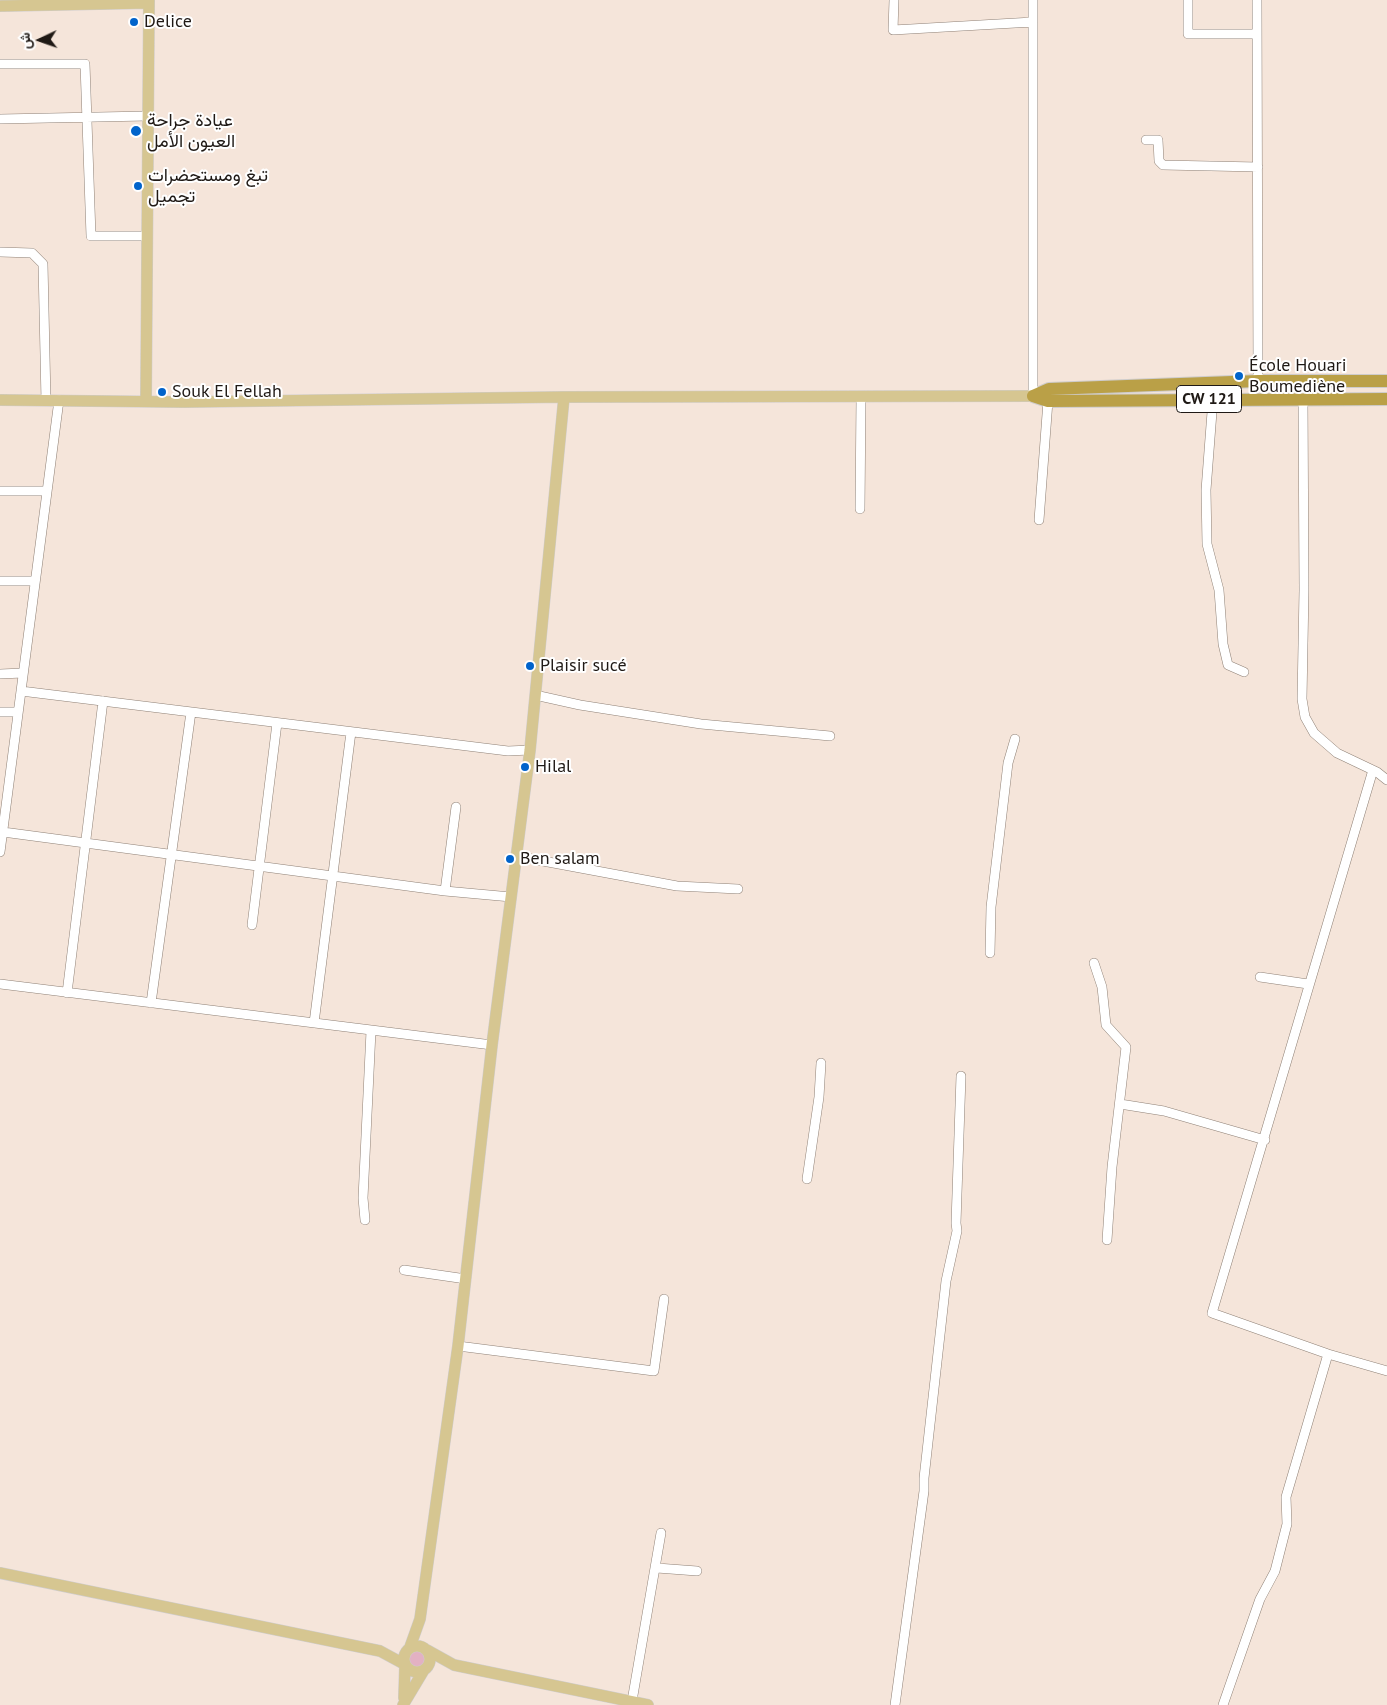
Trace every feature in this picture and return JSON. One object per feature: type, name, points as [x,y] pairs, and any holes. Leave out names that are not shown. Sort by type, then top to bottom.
[{"type":"highway","points":[[1032,396],[1049,389],[1258,381],[1387,381]]},
{"type":"highway","name":"CW 121","points":[[1032,396],[1048,401],[1387,398]]},
{"type":"main road","points":[[0,6],[73,2],[148,2],[146,402]]},
{"type":"main road","name":"CW 121","points":[[0,400],[146,402],[564,397],[861,398],[1032,396]]},
{"type":"main road","points":[[403,1705],[430,1662],[421,1636],[420,1620],[458,1346],[492,1045],[530,750],[564,397]]},
{"type":"main road","points":[[0,1573],[380,1651],[405,1664],[413,1672],[454,1665]]},
{"type":"main road","points":[[403,1705],[404,1655],[409,1648],[420,1620]]},
{"type":"main road","points":[[380,1651],[418,1646],[454,1665],[648,1705]]},
{"type":"street","points":[[894,0],[893,30],[1032,22]]},
{"type":"street","points":[[1032,396],[1033,0]]},
{"type":"street","points":[[1188,0],[1188,34],[1257,34]]},
{"type":"street","points":[[1257,0],[1258,381]]},
{"type":"street","points":[[0,64],[85,64],[91,236],[146,236]]},
{"type":"street","points":[[0,118],[87,115],[148,116]]},
{"type":"street","points":[[1146,140],[1158,140],[1159,161],[1163,165],[1258,167]]},
{"type":"street","points":[[0,252],[32,253],[43,264],[46,401]]},
{"type":"street","points":[[860,509],[861,398]]},
{"type":"street","points":[[1303,398],[1302,699],[1305,717],[1314,733],[1336,753],[1373,770],[1387,780]]},
{"type":"street","points":[[1213,399],[1206,490],[1207,544],[1219,590],[1222,644],[1228,665],[1244,672]]},
{"type":"street","points":[[0,852],[3,832],[2,813],[21,691],[59,400]]},
{"type":"street","points":[[1039,520],[1048,401]]},
{"type":"street","points":[[0,491],[47,492]]},
{"type":"street","points":[[0,581],[35,582]]},
{"type":"street","points":[[0,674],[23,674]]},
{"type":"street","points":[[21,691],[508,751],[530,750]]},
{"type":"street","points":[[535,695],[580,705],[701,724],[830,736]]},
{"type":"street","points":[[68,993],[103,701]]},
{"type":"street","points":[[0,712],[18,712]]},
{"type":"street","points":[[151,1003],[173,854],[190,712]]},
{"type":"street","points":[[252,925],[277,723]]},
{"type":"street","points":[[314,1023],[351,732]]},
{"type":"street","points":[[990,953],[991,907],[996,859],[1008,763],[1015,739]]},
{"type":"street","points":[[1373,770],[1308,984],[1265,1140],[1212,1313],[1328,1354],[1387,1371]]},
{"type":"street","points":[[445,891],[456,806]]},
{"type":"street","points":[[3,832],[445,891],[511,897]]},
{"type":"street","points":[[516,856],[677,886],[738,889]]},
{"type":"street","points":[[1094,963],[1102,987],[1106,1025],[1126,1047],[1108,1240]]},
{"type":"street","points":[[1260,977],[1308,984]]},
{"type":"street","points":[[0,984],[492,1045]]},
{"type":"street","points":[[365,1220],[363,1198],[371,1031]]},
{"type":"street","points":[[807,1179],[819,1097],[821,1063]]},
{"type":"street","points":[[895,1705],[924,1492],[946,1282],[957,1231],[961,1076]]},
{"type":"street","points":[[1120,1104],[1164,1111],[1265,1140]]},
{"type":"street","points":[[404,1270],[466,1279]]},
{"type":"street","points":[[458,1346],[654,1371],[664,1299]]},
{"type":"street","points":[[1223,1705],[1260,1599],[1275,1572],[1287,1524],[1286,1497],[1328,1354]]},
{"type":"street","points":[[627,1702],[657,1568],[661,1533]]},
{"type":"street","points":[[657,1568],[697,1571]]},
{"type":"shaded area","points":[[416,1649],[423,1652],[426,1659],[423,1666],[416,1669],[409,1666],[406,1659],[409,1652]]},
{"type":"place","name":"Delice","points":[[134,22]]},
{"type":"place","name":"عيادة جراحة العيون الأمل","points":[[136,131]]},
{"type":"place","name":"تبغ ومستحضرات تجميل","points":[[138,186]]},
{"type":"place","name":"École Houari Boumediène","points":[[1239,376]]},
{"type":"place","name":"Souk El Fellah","points":[[162,392]]},
{"type":"place","name":"Plaisir sucé","points":[[530,666]]},
{"type":"place","name":"Hilal","points":[[525,767]]},
{"type":"place","name":"Ben salam","points":[[510,859]]}]
